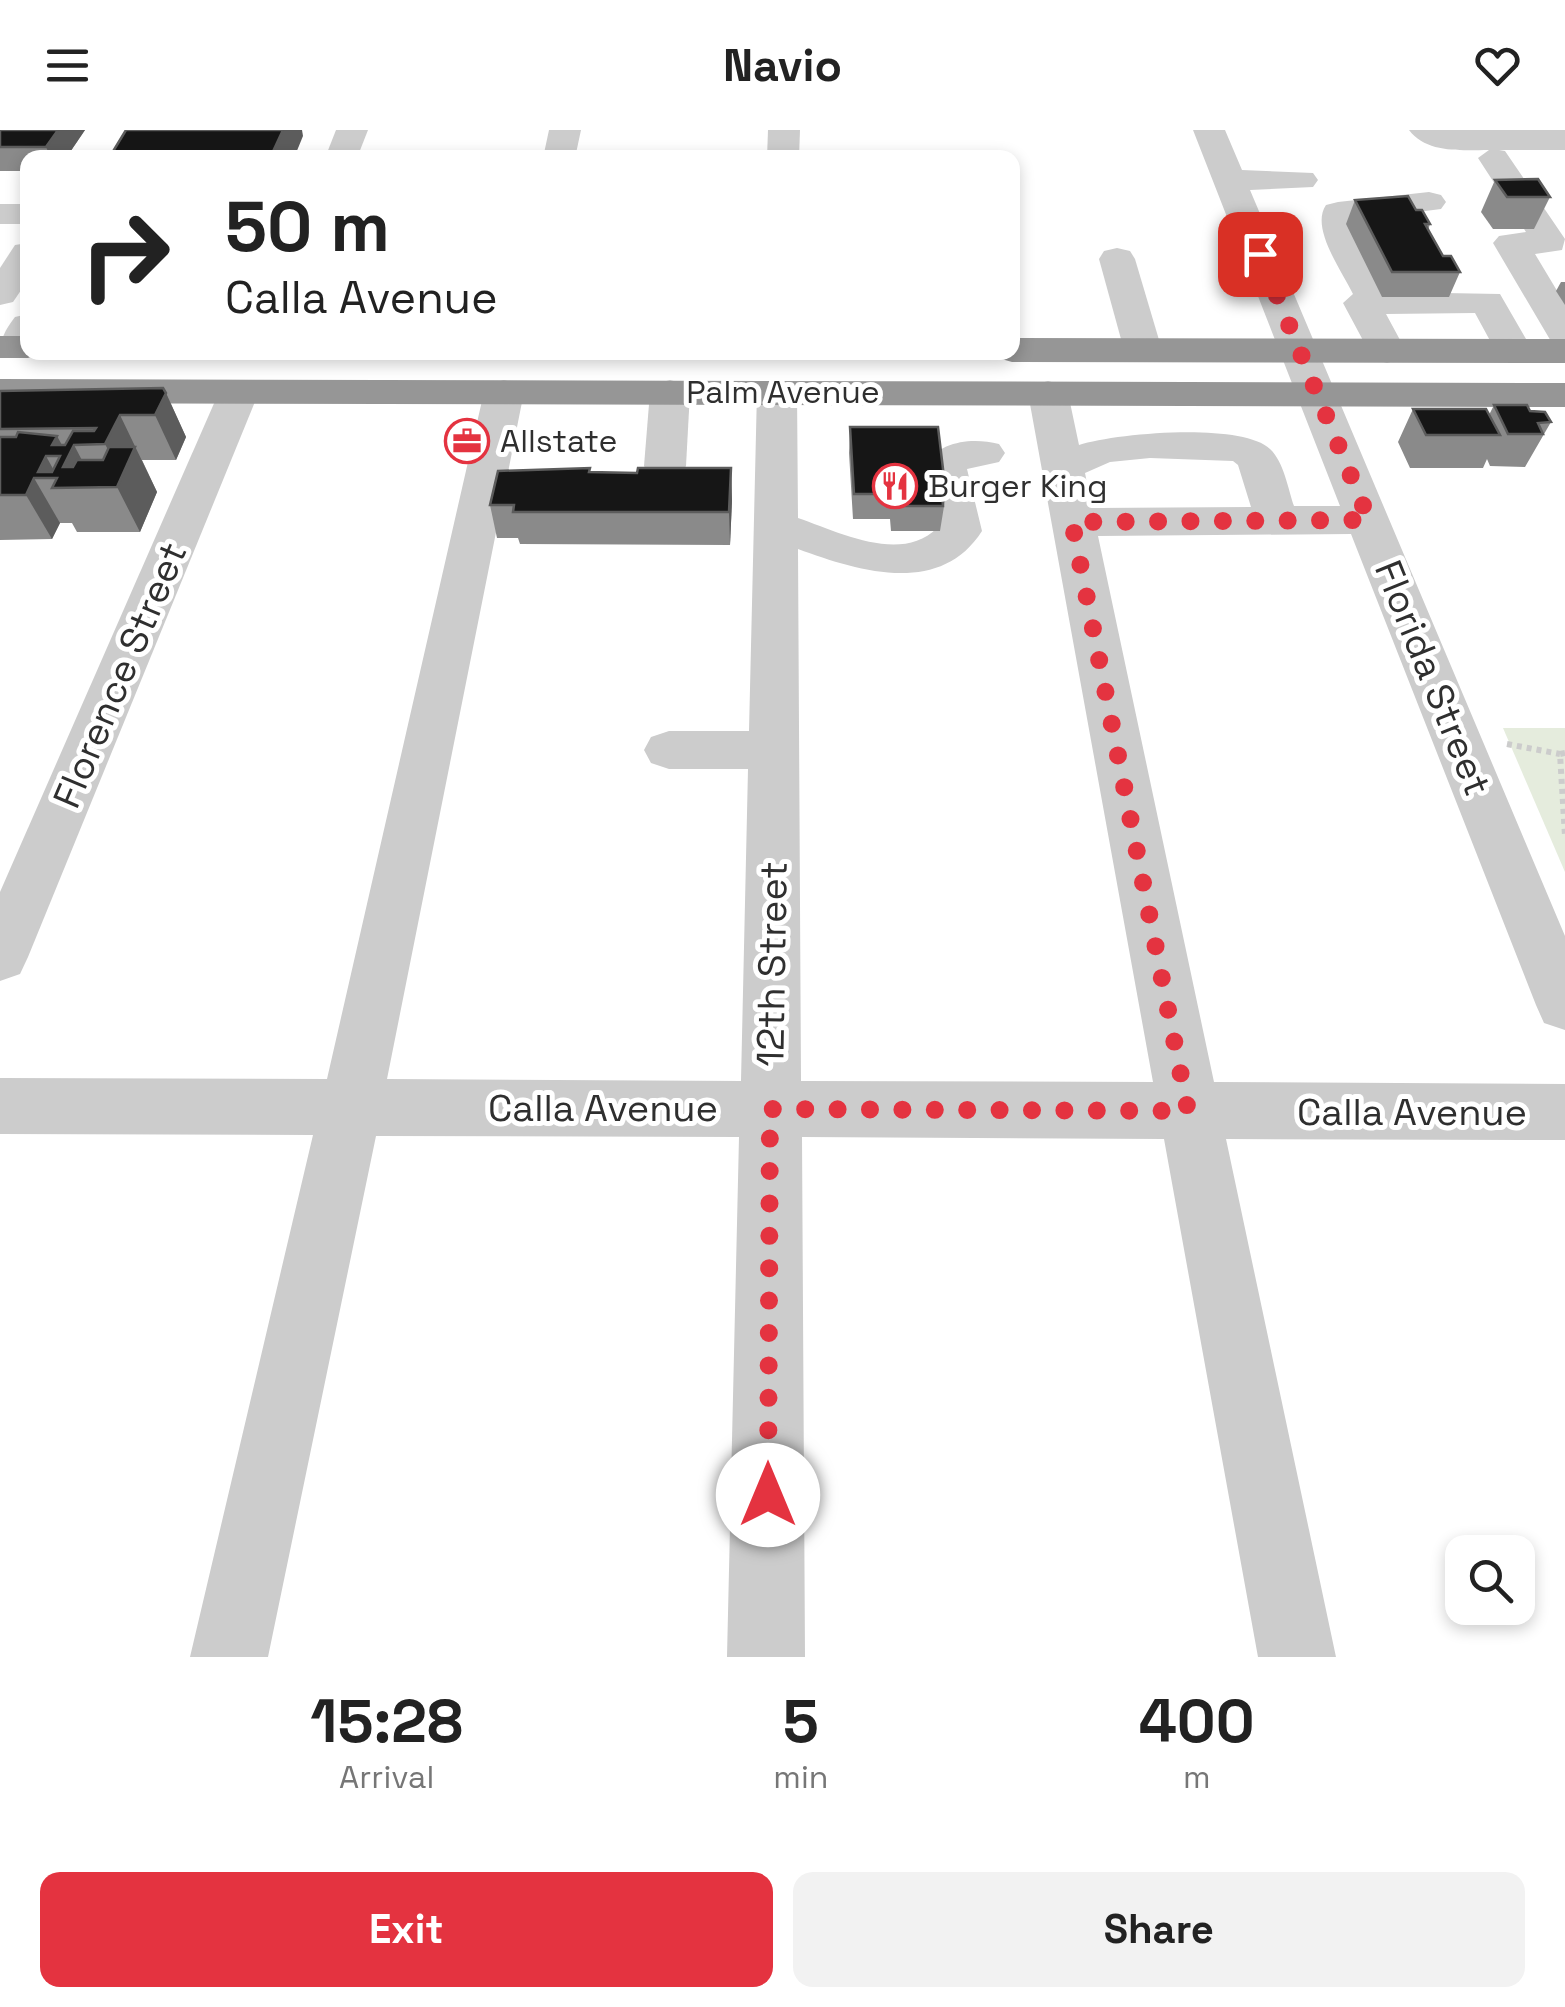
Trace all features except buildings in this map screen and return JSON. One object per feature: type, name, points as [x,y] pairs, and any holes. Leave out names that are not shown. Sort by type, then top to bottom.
[{"type":"highway","points":[[1020,347],[1565,351]]},
{"type":"highway","points":[[504,392],[550,379],[711,373],[755,365],[776,372]]},
{"type":"highway","name":"Palm Avenue","points":[[0,390],[670,392],[776,372],[1048,393],[1565,395]]},
{"type":"street","name":"Florida Street","points":[[1209,130],[1565,1004]]},
{"type":"street","points":[[1425,130],[1447,140],[1565,140]]},
{"type":"street","points":[[1494,158],[1550,244],[1511,243],[1565,335]]},
{"type":"street","points":[[1229,180],[1301,180]]},
{"type":"street","points":[[1387,351],[1338,228],[1338,212],[1428,200]]},
{"type":"street","points":[[1117,260],[1143,350]]},
{"type":"street","points":[[0,294],[20,265]]},
{"type":"street","points":[[1369,302],[1487,302],[1514,351]]},
{"type":"street","name":"12th Street","points":[[766,1657],[776,372]]},
{"type":"street","name":"Florence Street","points":[[0,957],[239,392]]},
{"type":"street","points":[[229,1657],[436,722],[504,392]]},
{"type":"street","points":[[665,466],[670,392]]},
{"type":"street","points":[[1048,393],[1297,1657]]},
{"type":"street","points":[[1067,495],[1084,454],[1111,448],[1243,449],[1258,459],[1277,520]]},
{"type":"street","points":[[776,526],[875,557],[932,557],[949,548],[960,531],[945,466],[960,454],[984,453]]},
{"type":"street","points":[[1067,495],[1277,520],[1369,520]]},
{"type":"street","points":[[669,750],[774,750]]},
{"type":"street","name":"Calla Avenue","points":[[0,1106],[1565,1112]]},
{"type":"path","points":[[1504,743],[1563,754],[1565,836]]},
{"type":"green space","points":[[1503,728],[1565,728],[1565,872]]},
{"type":"place","name":"Allstate","points":[[467,441]]},
{"type":"place","name":"Burger King","points":[[895,486]]},
{"type":"route","points":[[768,1495],[770,1109],[1188,1111],[1072,522],[1369,520],[1260,254]]}]
